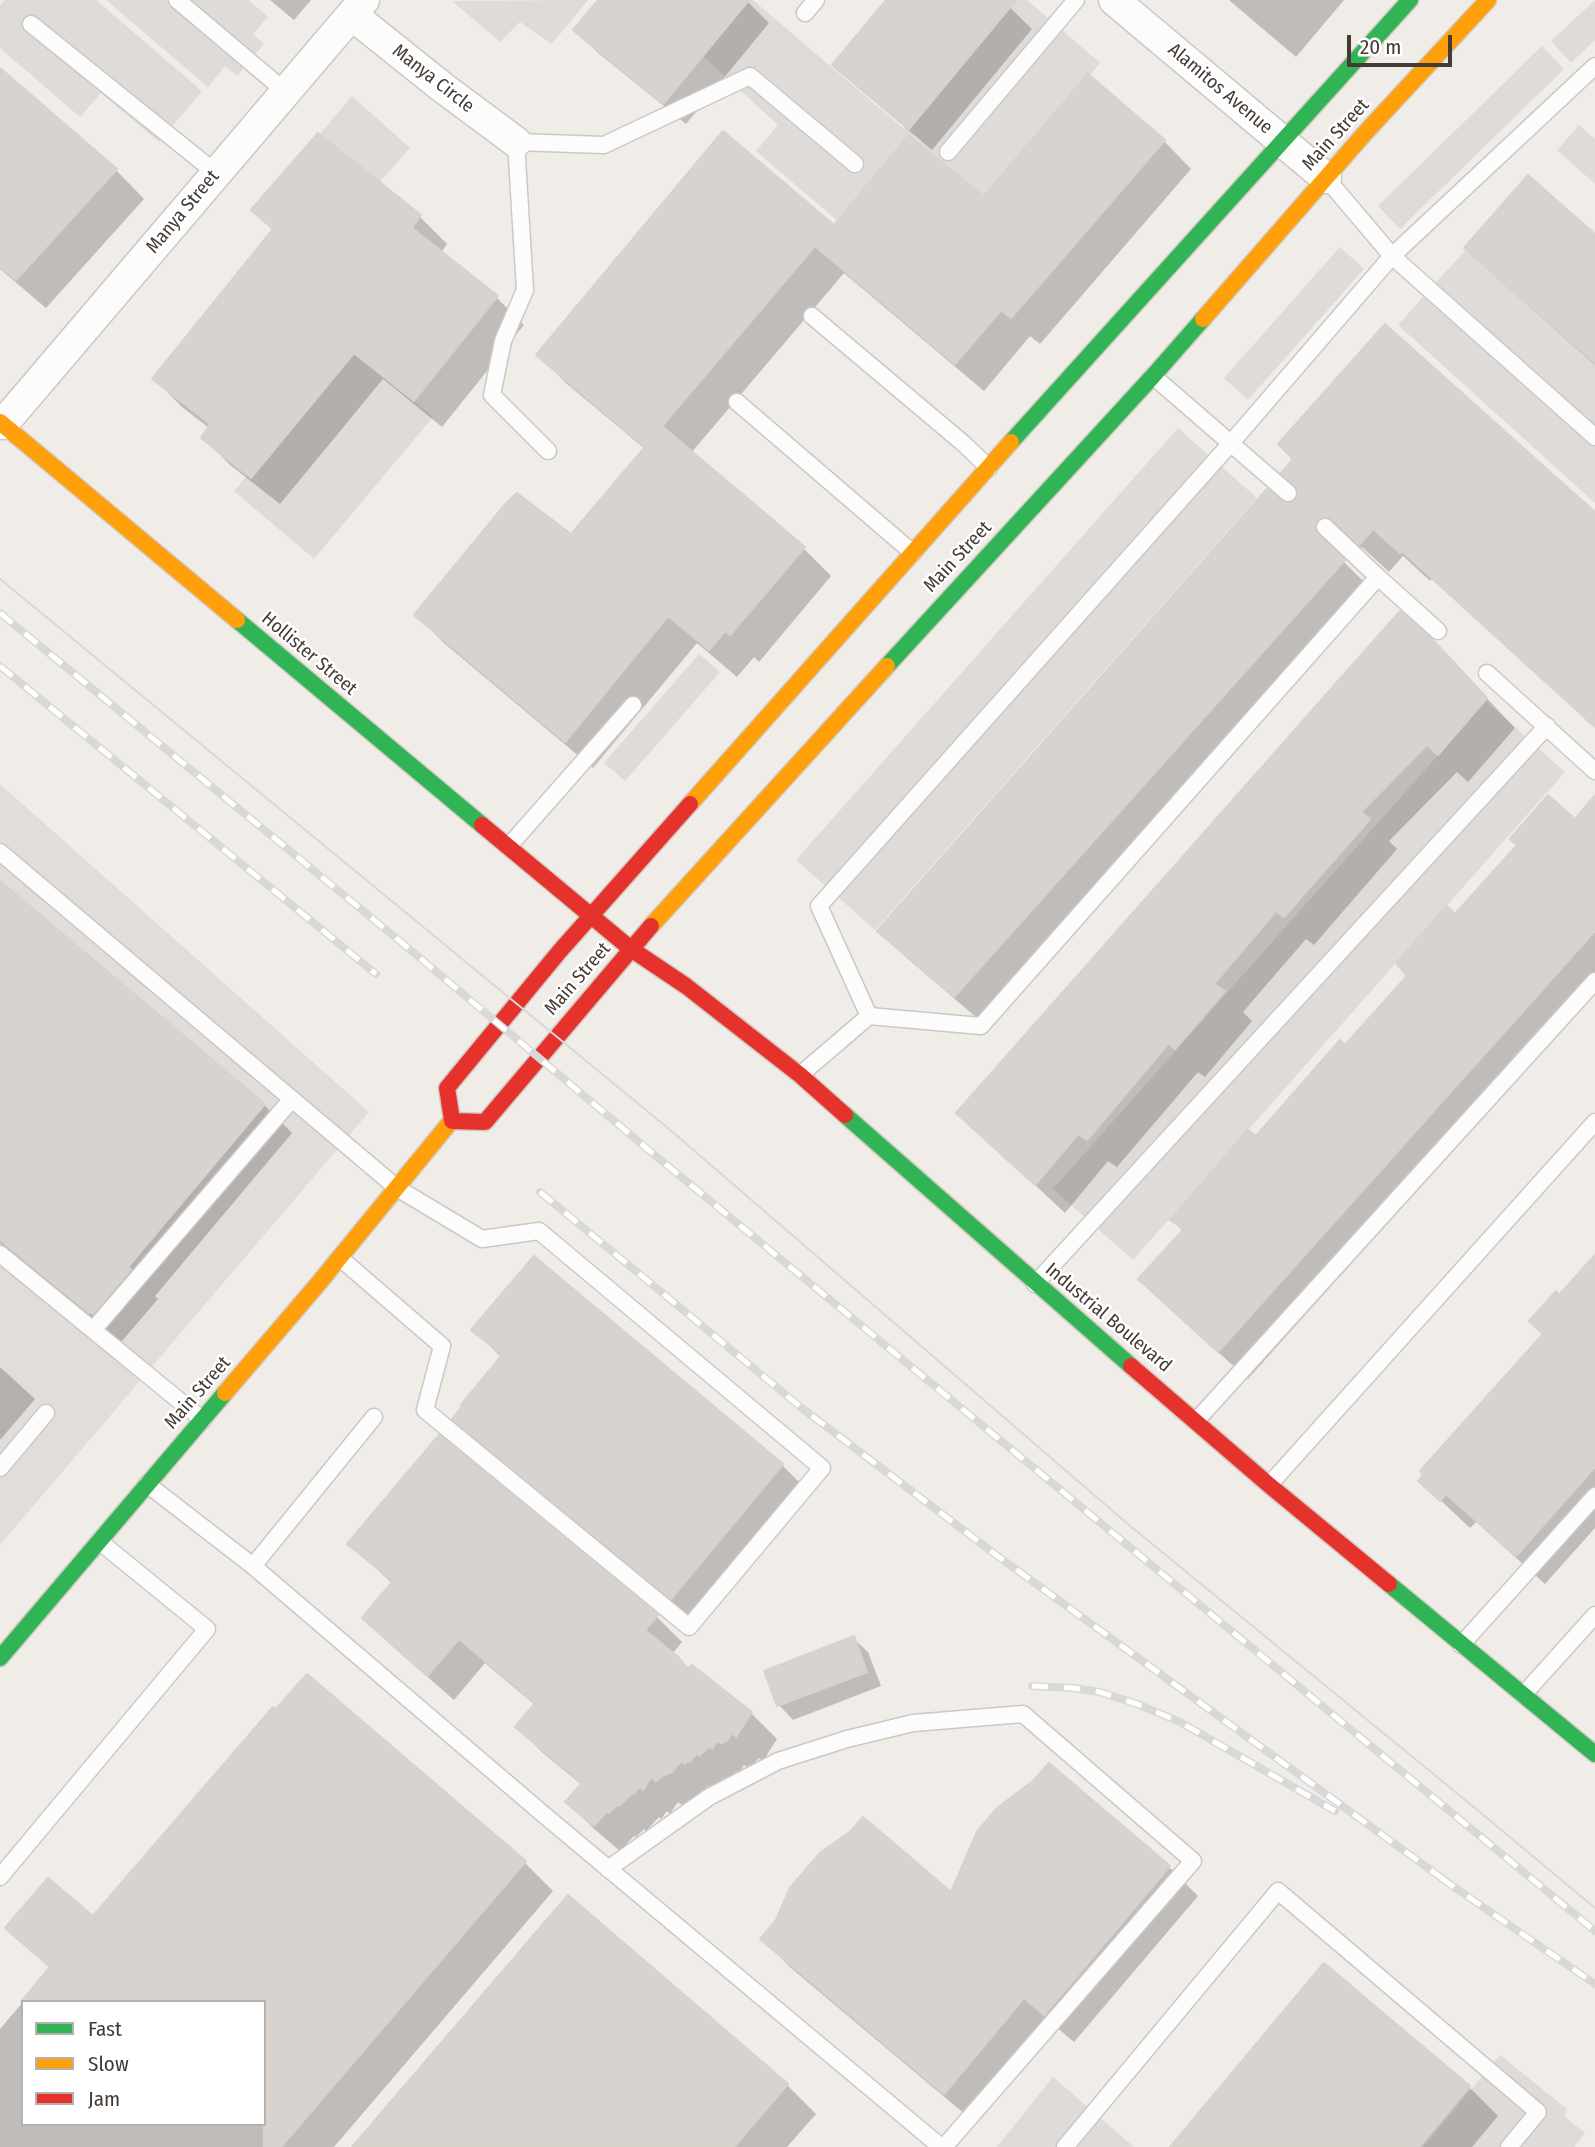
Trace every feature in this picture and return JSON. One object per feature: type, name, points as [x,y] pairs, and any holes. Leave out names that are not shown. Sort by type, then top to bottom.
[{"type":"main road","name":"Main Street","points":[[0,1657],[340,1258],[452,1121],[447,1088],[559,952],[1111,329],[1410,0]]},
{"type":"main road","name":"Main Street","points":[[452,1121],[485,1122],[677,895],[1153,376],[1326,178],[1488,0]]},
{"type":"main road","name":"Hollister Street","points":[[1,423],[591,917]]},
{"type":"main road","name":"Industrial Boulevard","points":[[591,917],[631,949],[686,986],[800,1075],[1035,1284],[1269,1485],[1595,1754]]},
{"type":"street","name":"Alamitos Avenue","points":[[1114,0],[1326,178]]},
{"type":"street","name":"Manya Street","points":[[1,423],[358,7]]},
{"type":"street","name":"Manya Circle","points":[[358,7],[442,87],[516,142]]},
{"type":"lane","points":[[177,0],[286,92]]},
{"type":"lane","points":[[948,152],[1076,0]]},
{"type":"lane","points":[[31,24],[216,173]]},
{"type":"lane","points":[[869,1016],[819,906],[1231,443],[1392,256],[1595,66]]},
{"type":"lane","points":[[548,451],[492,395],[503,341],[525,290],[516,142],[604,145],[750,76],[855,164]]},
{"type":"lane","points":[[1326,178],[1392,256],[1595,437]]},
{"type":"lane","points":[[812,316],[989,468]]},
{"type":"lane","points":[[1153,376],[1288,493]]},
{"type":"lane","points":[[737,402],[913,553]]},
{"type":"lane","points":[[1325,527],[1438,631]]},
{"type":"lane","points":[[800,1075],[869,1016],[981,1026],[1378,577]]},
{"type":"lane","points":[[1487,673],[1595,771]]},
{"type":"lane","points":[[509,846],[633,705]]},
{"type":"lane","points":[[1035,1284],[1547,726]]},
{"type":"lane","points":[[0,852],[397,1188],[482,1238],[539,1231],[822,1468],[689,1627],[425,1410],[442,1346],[340,1258]]},
{"type":"lane","points":[[1196,1421],[1595,981]]},
{"type":"lane","points":[[93,1330],[292,1099]]},
{"type":"lane","points":[[1269,1485],[1595,1122]]},
{"type":"lane","points":[[0,1254],[203,1420]]},
{"type":"lane","points":[[0,1468],[46,1413]]},
{"type":"lane","points":[[253,1566],[374,1417]]},
{"type":"lane","points":[[148,1484],[253,1566],[608,1869],[943,2147],[1193,1861],[1023,1714],[913,1723],[847,1739],[778,1761],[709,1797],[608,1869]]},
{"type":"lane","points":[[1461,1646],[1595,1496]]},
{"type":"lane","points":[[0,1877],[207,1629],[99,1541]]},
{"type":"lane","points":[[1524,1695],[1595,1615]]},
{"type":"lane","points":[[1065,2147],[1278,1891],[1538,2112],[1508,2147]]},
{"type":"shaded area","points":[[5,0],[96,0],[202,91],[159,142],[101,93],[80,117],[0,48],[0,5]]},
{"type":"shaded area","points":[[106,0],[249,0],[268,17],[253,34],[264,44],[237,76],[225,66],[208,87]]},
{"type":"shaded area","points":[[588,0],[552,44],[520,22],[500,42],[452,1]]},
{"type":"shaded area","points":[[748,0],[753,0],[904,129],[1015,0],[1027,0],[1100,63],[988,198],[910,134],[839,222],[756,151],[778,125],[703,56]]},
{"type":"shaded area","points":[[1595,0],[1595,40],[1571,63],[1551,41]]},
{"type":"shaded area","points":[[1542,46],[1564,69],[1400,229],[1378,206]]},
{"type":"shaded area","points":[[352,96],[410,148],[315,254],[257,209]]},
{"type":"shaded area","points":[[1579,125],[1595,139],[1595,184],[1557,150]]},
{"type":"shaded area","points":[[1471,244],[1595,357],[1595,503],[1398,325]]},
{"type":"shaded area","points":[[1340,247],[1364,269],[1248,400],[1224,378]]},
{"type":"shaded area","points":[[354,350],[433,417],[314,559],[234,491]]},
{"type":"shaded area","points":[[1178,428],[1257,498],[875,930],[796,860]]},
{"type":"shaded area","points":[[699,654],[720,672],[625,781],[604,763]]},
{"type":"shaded area","points":[[1486,701],[1565,772],[1133,1260],[1053,1189]]},
{"type":"shaded area","points":[[0,784],[369,1112],[0,1545]]},
{"type":"shaded area","points":[[1500,2055],[1567,2109],[1565,2117],[1585,2133],[1574,2147],[1423,2147]]},
{"type":"shaded area","points":[[1053,2077],[1134,2147],[997,2147]]},
{"type":"building","points":[[598,0],[749,0],[663,104],[573,30]]},
{"type":"building","points":[[886,0],[1016,0],[909,129],[832,65]]},
{"type":"building","points":[[0,68],[117,169],[16,280],[0,267]]},
{"type":"building","points":[[1088,74],[1165,140],[1011,318],[1001,310],[955,364],[815,246],[662,426],[805,547],[730,635],[725,631],[709,650],[668,616],[565,742],[414,615],[517,493],[571,534],[645,447],[536,355],[723,131],[834,225],[909,135],[984,196]]},
{"type":"building","points":[[318,133],[421,215],[412,228],[498,296],[414,401],[354,353],[251,478],[201,438],[210,424],[152,379],[273,229],[251,210]]},
{"type":"building","points":[[1528,175],[1595,234],[1595,363],[1464,248]]},
{"type":"building","points":[[1385,324],[1595,512],[1595,727],[1402,551],[1400,553],[1373,529],[1359,545],[1332,519],[1321,517],[1315,524],[1315,531],[1345,560],[954,997],[877,931],[1267,489],[1285,503],[1292,503],[1296,499],[1298,489],[1281,473],[1293,459],[1278,444]]},
{"type":"building","points":[[1400,611],[1433,640],[1487,698],[1438,755],[1427,745],[1361,812],[1370,819],[1284,917],[1276,911],[1214,984],[1225,991],[1175,1049],[1168,1044],[1087,1140],[1078,1134],[1035,1185],[956,1113]]},
{"type":"building","points":[[1548,795],[1575,819],[1595,795],[1595,931],[1218,1352],[1138,1279],[1184,1229],[1170,1220],[1248,1130],[1256,1136],[1340,1040],[1345,1045],[1407,976],[1396,963],[1447,906],[1455,914],[1517,845],[1510,839]]},
{"type":"building","points":[[0,881],[265,1104],[128,1267],[131,1269],[93,1314],[0,1240]]},
{"type":"building","points":[[1595,1255],[1595,1467],[1516,1556],[1446,1494],[1440,1501],[1418,1481],[1423,1475],[1420,1471],[1543,1334],[1529,1321],[1556,1291],[1559,1295]]},
{"type":"building","points":[[534,1256],[783,1464],[671,1599],[452,1419],[502,1355],[471,1330]]},
{"type":"building","points":[[439,1435],[658,1615],[645,1630],[678,1657],[688,1669],[692,1665],[752,1712],[736,1737],[732,1733],[722,1744],[718,1740],[712,1749],[710,1746],[699,1756],[697,1753],[685,1764],[681,1761],[672,1772],[656,1781],[651,1777],[643,1790],[640,1786],[619,1806],[609,1813],[607,1811],[594,1826],[565,1802],[582,1783],[515,1727],[535,1703],[459,1639],[427,1676],[362,1618],[393,1581],[347,1544]]},
{"type":"building","points":[[854,1636],[867,1672],[777,1706],[764,1671]]},
{"type":"building","points":[[307,1674],[526,1861],[281,2147],[264,2147],[266,2000],[23,2000],[50,1967],[5,1928],[48,1878],[93,1916],[273,1707],[276,1709]]},
{"type":"building","points":[[1049,1763],[1170,1866],[1044,2015],[1024,1998],[944,2094],[760,1939],[776,1920],[790,1888],[821,1852],[851,1831],[863,1817],[951,1892],[977,1832],[997,1808],[1034,1780]]},
{"type":"building","points":[[568,1895],[788,2084],[734,2147],[352,2147]]},
{"type":"building","points":[[1324,1963],[1470,2086],[1419,2147],[1170,2147]]},
{"type":"tram line","points":[[0,579],[669,1129],[1129,1525],[1595,1908]]},
{"type":"railway","points":[[0,613],[1595,1931]]},
{"type":"railway","points":[[0,666],[376,974]]},
{"type":"railway","points":[[540,1192],[803,1409],[999,1557],[1450,1884]]},
{"type":"railway","points":[[1032,1686],[1100,1692],[1137,1704],[1180,1722],[1335,1811]]},
{"type":"railway","points":[[1441,1878],[1595,1984]]},
{"type":"traffic: fast","points":[[1011,442],[1410,0]]},
{"type":"traffic: fast","points":[[887,666],[1203,319]]},
{"type":"traffic: fast","points":[[237,620],[482,825]]},
{"type":"traffic: fast","points":[[845,1115],[1131,1366]]},
{"type":"traffic: fast","points":[[0,1658],[225,1393]]},
{"type":"traffic: fast","points":[[1389,1584],[1595,1754]]},
{"type":"traffic: slow","points":[[1203,319],[1365,133],[1488,0]]},
{"type":"traffic: slow","points":[[0,422],[237,620]]},
{"type":"traffic: slow","points":[[690,804],[1011,442]]},
{"type":"traffic: slow","points":[[651,926],[887,666]]},
{"type":"traffic: slow","points":[[225,1393],[452,1120]]},
{"type":"traffic: jam","points":[[452,1120],[447,1088],[559,952],[690,804]]},
{"type":"traffic: jam","points":[[482,825],[631,949],[686,986],[800,1075],[845,1115]]},
{"type":"traffic: jam","points":[[452,1121],[485,1122],[651,926]]},
{"type":"traffic: jam","points":[[1131,1366],[1389,1584]]}]
